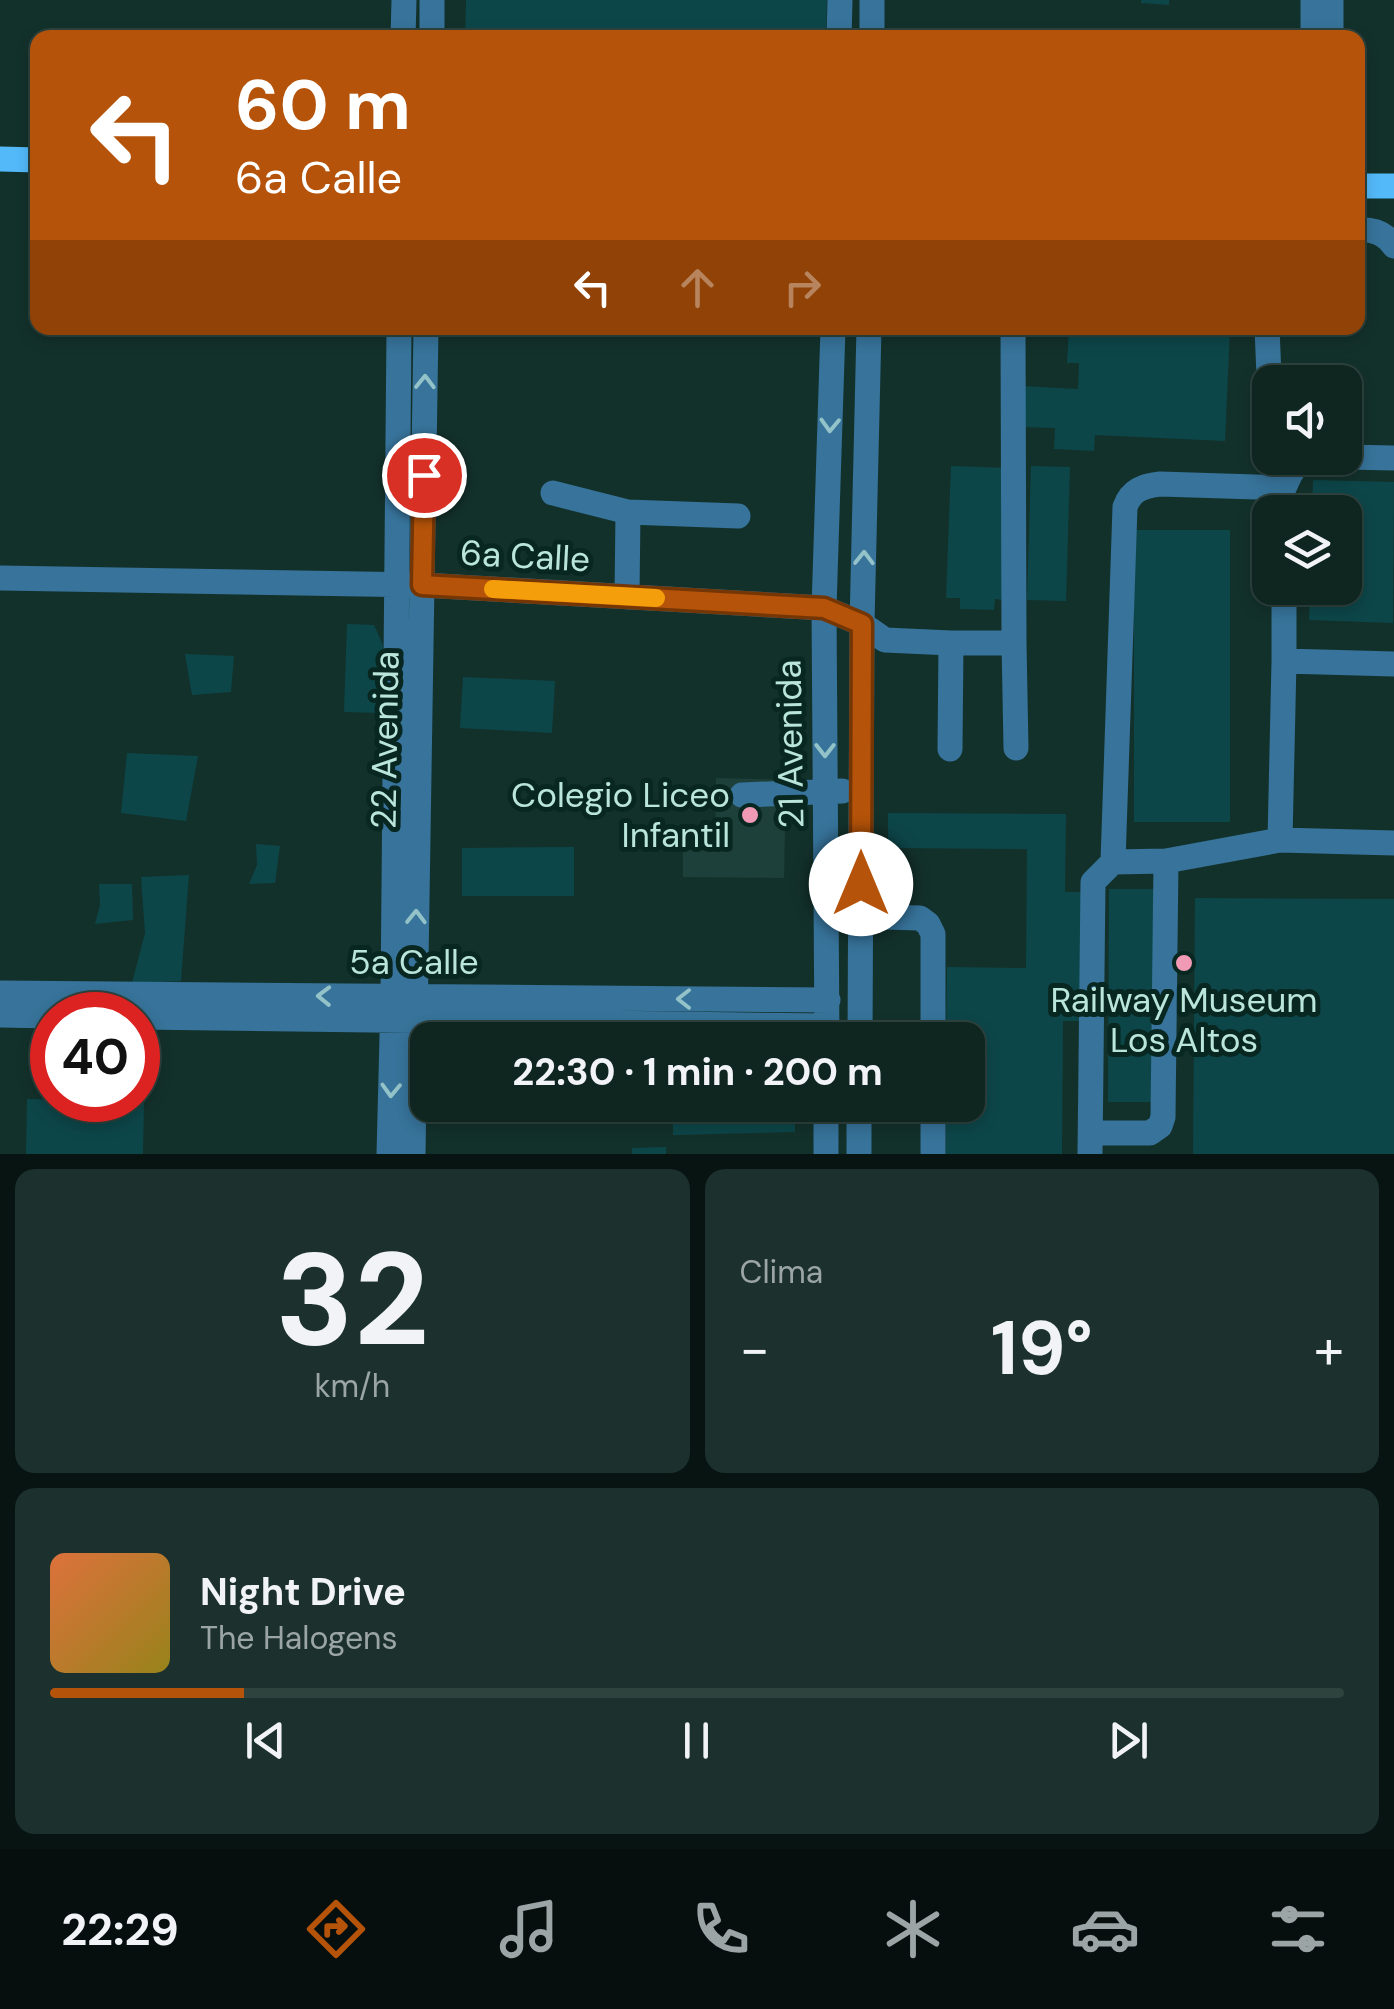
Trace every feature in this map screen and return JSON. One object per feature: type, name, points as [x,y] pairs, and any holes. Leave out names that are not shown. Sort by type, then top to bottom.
[{"type":"main road","points":[[0,159],[30,160]]},
{"type":"main road","points":[[1365,186],[1394,186]]},
{"type":"street","points":[[403,30],[404,0]]},
{"type":"street","points":[[432,0],[432,30]]},
{"type":"street","points":[[839,30],[840,0]]},
{"type":"street","points":[[872,0],[872,30]]},
{"type":"street","points":[[1313,0],[1313,30]]},
{"type":"street","points":[[1330,0],[1330,30]]},
{"type":"street","points":[[1365,230],[1388,237],[1394,246]]},
{"type":"street","name":"22 Avenida","points":[[399,335],[410,585]]},
{"type":"street","name":"22 Avenida","points":[[413,1154],[404,1009],[410,585],[426,335]]},
{"type":"street","name":"21 Avenida","points":[[828,1022],[824,608],[833,335]]},
{"type":"street","name":"21 Avenida","points":[[860,1022],[862,624],[869,335]]},
{"type":"street","points":[[1013,335],[1016,748]]},
{"type":"street","points":[[1268,335],[1269,365]]},
{"type":"street","points":[[1362,457],[1394,458]]},
{"type":"street","points":[[1166,861],[1160,1126],[1150,1133],[1091,1144],[1093,882],[1113,862],[1123,520],[1128,498],[1141,488],[1160,484],[1252,496]]},
{"type":"street","points":[[553,493],[628,512],[738,516]]},
{"type":"street","points":[[627,596],[628,512]]},
{"type":"street","name":"6a Calle","points":[[0,578],[410,585],[824,608],[862,624],[885,640],[1014,642]]},
{"type":"street","points":[[1280,840],[1284,605]]},
{"type":"street","points":[[950,749],[951,643]]},
{"type":"street","points":[[1284,661],[1394,664]]},
{"type":"street","points":[[742,795],[862,790]]},
{"type":"street","points":[[1113,862],[1166,861],[1280,840],[1394,843]]},
{"type":"street","points":[[826,917],[920,918],[928,924],[933,934],[933,1022]]},
{"type":"street","name":"5a Calle","points":[[0,993],[634,1022]]},
{"type":"street","name":"5a Calle","points":[[160,1016],[828,1000]]},
{"type":"street","name":"22 Avenida","points":[[388,1154],[404,1009]]},
{"type":"street","points":[[0,1015],[30,1016]]},
{"type":"street","points":[[826,1122],[826,1154]]},
{"type":"street","points":[[858,1154],[859,1122]]},
{"type":"street","points":[[932,1122],[932,1154]]},
{"type":"shaded area","name":"Colegio Liceo Infantil","points":[[716,778],[786,780],[784,878],[683,877],[683,850],[715,850]]},
{"type":"building","points":[[466,0],[827,0],[826,30],[465,30]]},
{"type":"building","points":[[1169,0],[1169,5],[1141,3]]},
{"type":"building","points":[[1069,335],[1230,335],[1225,441],[1095,435],[1094,451],[1054,449],[1055,428],[1021,427],[1022,386],[1078,389],[1079,363],[1067,363]]},
{"type":"building","points":[[951,466],[1009,468],[1004,600],[995,599],[994,610],[960,609],[960,598],[946,598]]},
{"type":"building","points":[[1031,466],[1070,467],[1066,601],[1027,600]]},
{"type":"building","points":[[1313,480],[1394,482],[1393,623],[1309,620],[1309,605],[1362,605],[1362,495],[1313,495]]},
{"type":"building","points":[[1134,530],[1230,530],[1230,822],[1134,822]]},
{"type":"building","points":[[347,624],[374,625],[383,645],[381,713],[344,712]]},
{"type":"building","points":[[185,654],[234,656],[231,692],[192,695]]},
{"type":"building","points":[[463,677],[555,681],[552,733],[460,728]]},
{"type":"building","points":[[127,753],[198,756],[186,821],[121,813]]},
{"type":"building","points":[[888,813],[1066,814],[1065,892],[1086,892],[1086,1021],[1063,1021],[1062,1154],[946,1154],[946,1122],[985,1122],[985,1022],[946,1022],[947,967],[1026,968],[1027,849],[888,848]]},
{"type":"building","points":[[256,844],[280,846],[275,883],[249,884],[257,865]]},
{"type":"building","points":[[574,847],[574,896],[462,896],[462,848]]},
{"type":"building","points":[[189,875],[181,981],[132,983],[145,933],[141,877]]},
{"type":"building","points":[[99,884],[132,884],[133,920],[95,924],[100,905]]},
{"type":"building","points":[[1109,889],[1156,889],[1156,1102],[1108,1102]]},
{"type":"building","points":[[1195,898],[1394,899],[1394,1154],[1193,1154]]},
{"type":"building","points":[[27,1099],[30,1122],[144,1122],[143,1154],[26,1154]]},
{"type":"building","points":[[673,1122],[795,1122],[795,1132],[673,1135]]},
{"type":"building","points":[[666,1147],[666,1154],[632,1154],[632,1148]]},
{"type":"slow traffic","points":[[493,589],[656,598]]},
{"type":"place","name":"Colegio Liceo Infantil","points":[[750,815]]},
{"type":"place","name":"Railway Museum Los Altos","points":[[1184,963]]},
{"type":"route","points":[[424,475],[422,585],[824,608],[862,624],[861,884]]}]
